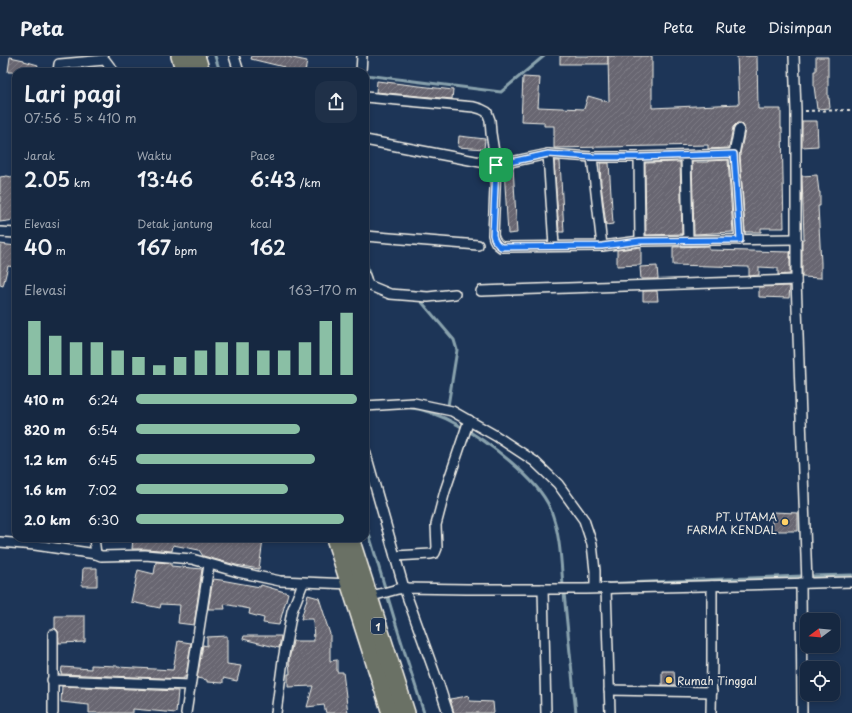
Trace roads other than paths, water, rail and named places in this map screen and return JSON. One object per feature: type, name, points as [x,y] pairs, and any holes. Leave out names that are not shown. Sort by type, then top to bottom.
[{"type":"highway","points":[[180,56],[184,68]]},
{"type":"highway","points":[[196,56],[200,68]]},
{"type":"highway","name":"1","points":[[336,542],[391,713]]},
{"type":"highway","name":"1","points":[[352,542],[374,595],[406,713]]},
{"type":"street","points":[[234,56],[238,68]]},
{"type":"street","points":[[361,68],[362,56]]},
{"type":"street","points":[[794,56],[796,111],[796,280],[804,583],[802,713]]},
{"type":"street","points":[[58,68],[59,64],[105,60],[111,68]]},
{"type":"street","points":[[369,97],[474,107],[487,112],[490,120],[496,165],[493,235],[497,244],[501,247],[602,246],[640,241],[796,239]]},
{"type":"street","points":[[739,128],[734,154],[740,240]]},
{"type":"street","points":[[369,141],[496,165],[548,154],[592,157],[734,154]]},
{"type":"street","points":[[548,154],[554,246]]},
{"type":"street","points":[[686,156],[688,240]]},
{"type":"street","points":[[592,157],[602,246]]},
{"type":"street","points":[[639,157],[640,241]]},
{"type":"street","points":[[0,232],[12,233]]},
{"type":"street","points":[[369,236],[478,245]]},
{"type":"street","points":[[481,291],[796,280]]},
{"type":"street","points":[[369,285],[390,294],[428,297],[455,294]]},
{"type":"street","points":[[369,406],[414,403],[452,411],[468,423],[496,436],[534,460],[558,484],[584,520],[592,544],[595,571],[594,588]]},
{"type":"street","points":[[395,556],[435,553],[437,548],[436,525],[444,491],[468,423]]},
{"type":"street","points":[[369,465],[395,556],[401,588],[448,713]]},
{"type":"street","points":[[0,542],[35,545],[101,556],[145,555],[192,560],[280,581],[350,584]]},
{"type":"street","points":[[94,542],[96,554]]},
{"type":"street","points":[[186,713],[209,564]]},
{"type":"street","points":[[374,595],[401,588],[543,589],[852,582]]},
{"type":"street","points":[[276,713],[283,660],[292,611],[303,583]]},
{"type":"street","points":[[711,713],[712,586]]},
{"type":"street","points":[[606,588],[610,713]]},
{"type":"street","points":[[543,589],[546,713]]},
{"type":"street","points":[[52,713],[53,634]]},
{"type":"street","points":[[52,680],[190,685]]},
{"type":"street","points":[[609,690],[712,692]]},
{"type":"waterway","points":[[215,56],[219,68]]},
{"type":"waterway","points":[[369,75],[501,92],[544,56]]},
{"type":"waterway","points":[[369,273],[372,284]]},
{"type":"waterway","points":[[417,299],[420,300],[454,340],[457,350],[448,406]]},
{"type":"waterway","points":[[406,407],[419,409],[439,416],[470,432],[510,461],[534,485],[544,497],[550,508],[556,527],[560,546],[563,586]]},
{"type":"waterway","points":[[369,534],[424,713]]},
{"type":"waterway","points":[[811,576],[852,575]]},
{"type":"waterway","points":[[599,584],[803,576]]},
{"type":"waterway","points":[[578,585],[590,584]]},
{"type":"waterway","points":[[564,593],[576,713]]},
{"type":"place","name":"PT. UTAMA FARMA KENDAL","points":[[785,522]]},
{"type":"place","name":"Rumah Tinggal","points":[[669,680]]}]
